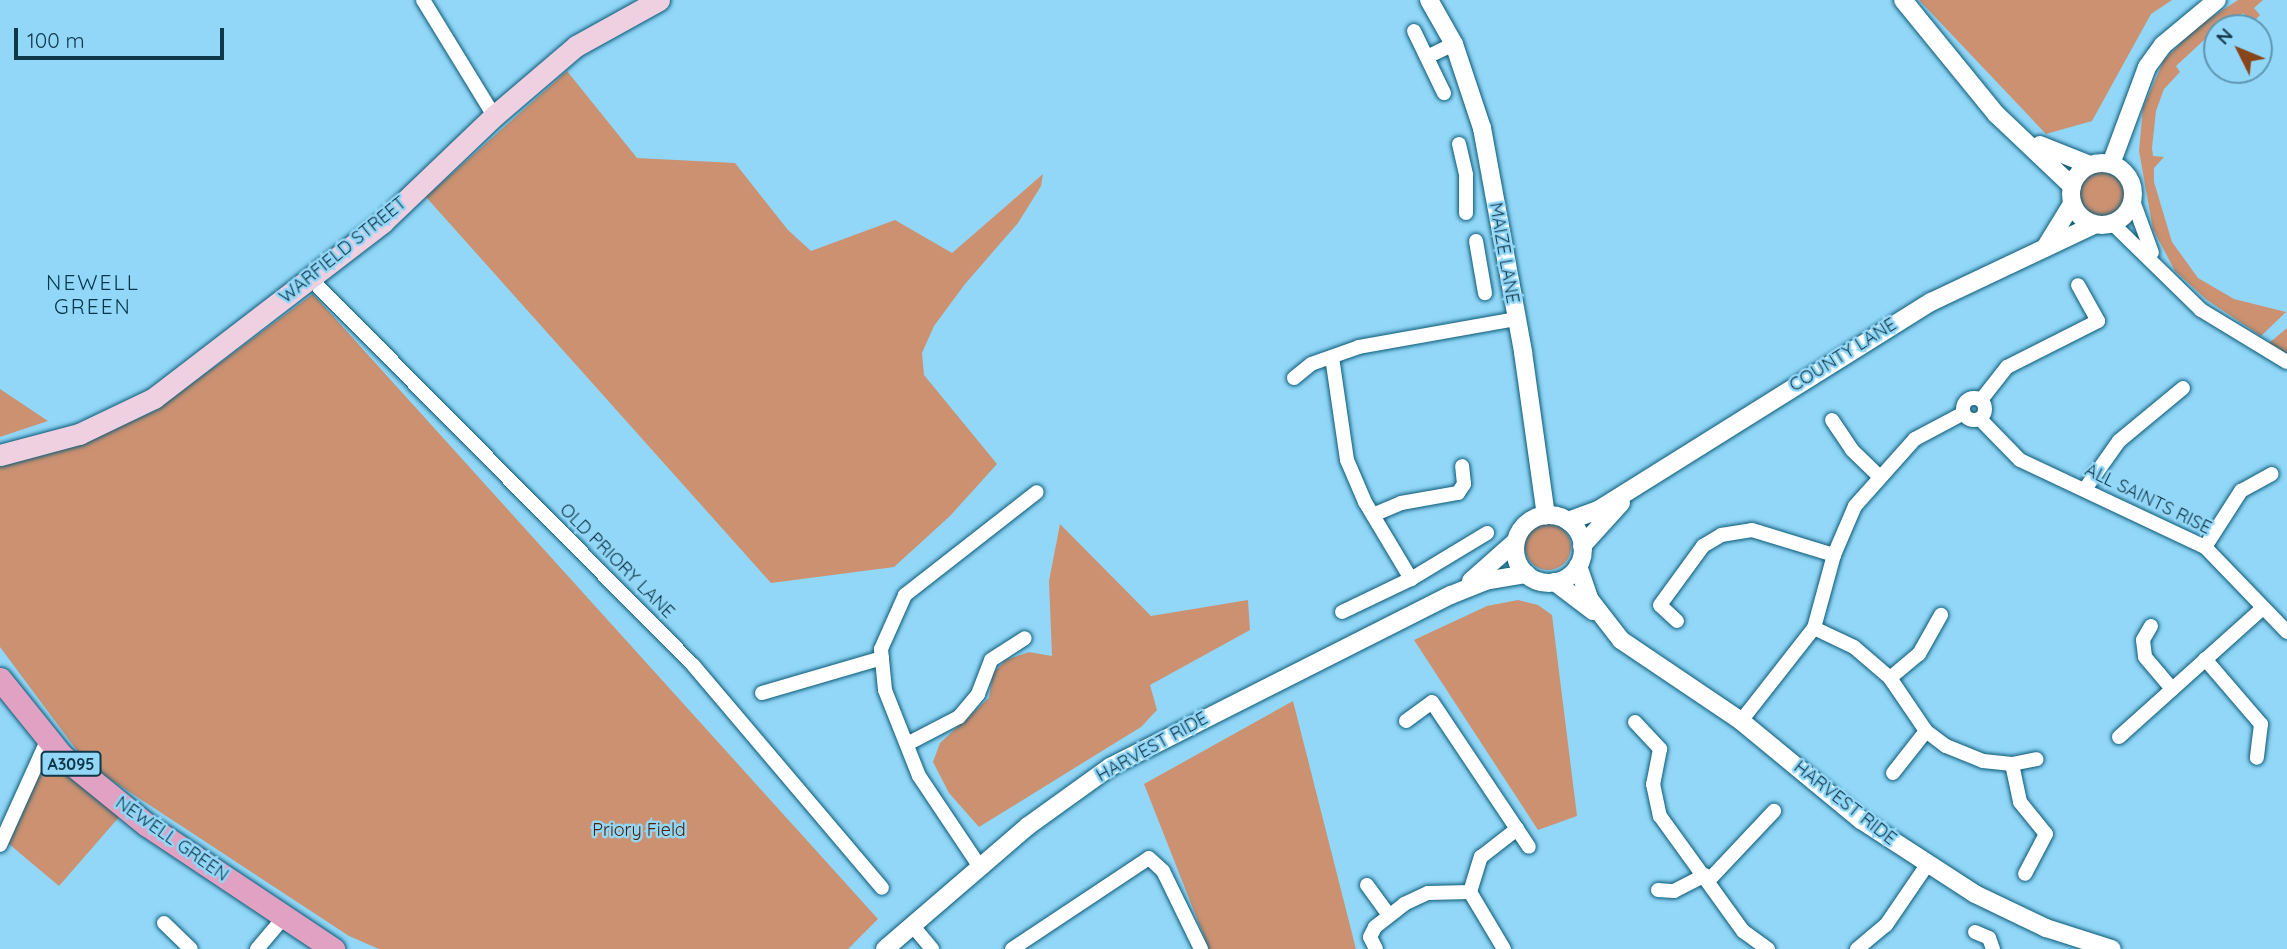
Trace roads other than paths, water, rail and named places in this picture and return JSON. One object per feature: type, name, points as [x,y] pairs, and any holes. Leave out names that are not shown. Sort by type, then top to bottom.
[{"type":"main road","name":"WARFIELD STREET","points":[[0,456],[79,434],[154,398],[309,276],[383,222],[494,116],[576,46],[659,0]]},
{"type":"main road","name":"NEWELL GREEN","points":[[0,679],[47,741],[147,825],[333,949]]},
{"type":"street","points":[[423,0],[494,116]]},
{"type":"street","name":"MAIZE LANE","points":[[1429,0],[1454,44],[1482,128],[1506,258],[1546,515]]},
{"type":"street","points":[[1903,0],[1996,114],[2025,137],[2071,186]]},
{"type":"street","points":[[2111,164],[2136,103],[2147,67],[2163,45],[2217,0]]},
{"type":"street","points":[[1414,30],[1444,93]]},
{"type":"street","points":[[1427,57],[1454,44]]},
{"type":"street","points":[[2136,103],[2128,177],[2140,229],[2160,266]]},
{"type":"street","points":[[2025,137],[2090,165],[2111,164],[2128,177]]},
{"type":"street","points":[[1459,144],[1466,175],[1466,213]]},
{"type":"street","points":[[2090,165],[2079,173],[2071,186],[2072,205],[2082,219],[2094,225],[2113,224],[2160,266],[2201,310],[2284,360]]},
{"type":"street","points":[[1466,175],[1490,172]]},
{"type":"street","points":[[2113,224],[2133,201]]},
{"type":"street","points":[[2045,248],[2072,205]]},
{"type":"street","name":"COUNTY LANE","points":[[1568,521],[1598,510],[1931,302],[2094,225]]},
{"type":"street","points":[[1476,241],[1485,293]]},
{"type":"street","points":[[1481,263],[1506,258]]},
{"type":"street","name":"OLD PRIORY LANE","points":[[309,276],[693,666],[881,888]]},
{"type":"street","points":[[1741,721],[1814,628],[1834,555],[1855,506],[1879,476],[1915,439],[1964,413],[1966,401],[1981,400],[2007,368],[2098,321],[2078,285]]},
{"type":"street","points":[[1294,377],[1332,357],[1359,347],[1516,319]]},
{"type":"street","points":[[1332,357],[1347,460],[1373,515],[1411,579]]},
{"type":"street","points":[[2085,489],[2119,441],[2183,388]]},
{"type":"street","points":[[1980,419],[1985,409],[1981,400]]},
{"type":"street","name":"ALL SAINTS RISE","points":[[1964,413],[1969,419],[1980,419],[2020,460],[2205,547],[2287,632]]},
{"type":"street","points":[[1832,420],[1852,450],[1879,476]]},
{"type":"street","points":[[1373,515],[1401,503],[1458,493],[1464,484],[1462,466]]},
{"type":"street","points":[[2205,547],[2241,491],[2272,474]]},
{"type":"street","name":"COUNTY LANE","points":[[1583,546],[1649,477]]},
{"type":"street","points":[[980,867],[919,776],[909,743],[886,690],[881,649],[905,595],[1037,492]]},
{"type":"street","points":[[1546,515],[1568,521],[1583,546],[1578,566],[1555,582],[1526,574],[1515,555],[1516,541],[1527,522],[1546,515]]},
{"type":"street","points":[[1677,621],[1660,605],[1703,546],[1721,535],[1752,530],[1834,555]]},
{"type":"street","points":[[1342,612],[1411,579],[1487,533]]},
{"type":"street","name":"HARVEST RIDE","points":[[1451,595],[1481,575],[1516,541]]},
{"type":"street","name":"HARVEST RIDE","points":[[1578,566],[1601,618]]},
{"type":"street","name":"HARVEST RIDE","points":[[885,949],[980,867],[1110,767],[1451,595],[1485,582],[1526,574]]},
{"type":"street","name":"HARVEST RIDE","points":[[1555,582],[1601,618],[1633,649],[1741,721],[1861,820],[1927,865],[2014,913],[2112,949]]},
{"type":"street","points":[[2119,737],[2263,608]]},
{"type":"street","points":[[1890,678],[1919,654],[1941,615]]},
{"type":"street","points":[[2151,626],[2143,639],[2145,657],[2172,689]]},
{"type":"street","points":[[1814,628],[1854,647],[1890,678],[1926,731],[1946,746],[1983,761],[2012,764],[2037,759]]},
{"type":"street","points":[[909,743],[959,717],[978,694],[992,660],[1025,638]]},
{"type":"street","points":[[762,693],[882,658]]},
{"type":"street","points":[[2205,659],[2260,724],[2257,758]]},
{"type":"street","points":[[1406,721],[1432,702],[1529,847]]},
{"type":"street","points":[[1634,722],[1660,749],[1653,784],[1660,816],[1707,877],[1743,931],[1768,949]]},
{"type":"street","points":[[1893,773],[1926,731]]},
{"type":"street","points":[[0,845],[47,741]]},
{"type":"street","points":[[2012,764],[2020,802],[2046,834],[2025,874]]},
{"type":"street","points":[[1658,890],[1674,891],[1707,877],[1774,811]]},
{"type":"street","points":[[1504,949],[1470,892],[1481,856],[1517,828]]},
{"type":"street","points":[[1012,949],[1149,858],[1163,871],[1201,949]]},
{"type":"street","points":[[1857,949],[1886,925],[1927,865]]},
{"type":"street","points":[[1367,884],[1388,914]]},
{"type":"street","points":[[1376,949],[1370,937],[1388,914],[1428,893],[1470,892]]},
{"type":"street","points":[[257,949],[285,916]]},
{"type":"street","points":[[164,923],[191,949]]},
{"type":"street","points":[[912,925],[932,949]]},
{"type":"street","points":[[1975,932],[1989,938],[1993,949]]},
{"type":"district","name":"NEWELL GREEN","points":[[93,294]]},
{"type":"park label","name":"Priory Field","points":[[639,830]]}]
